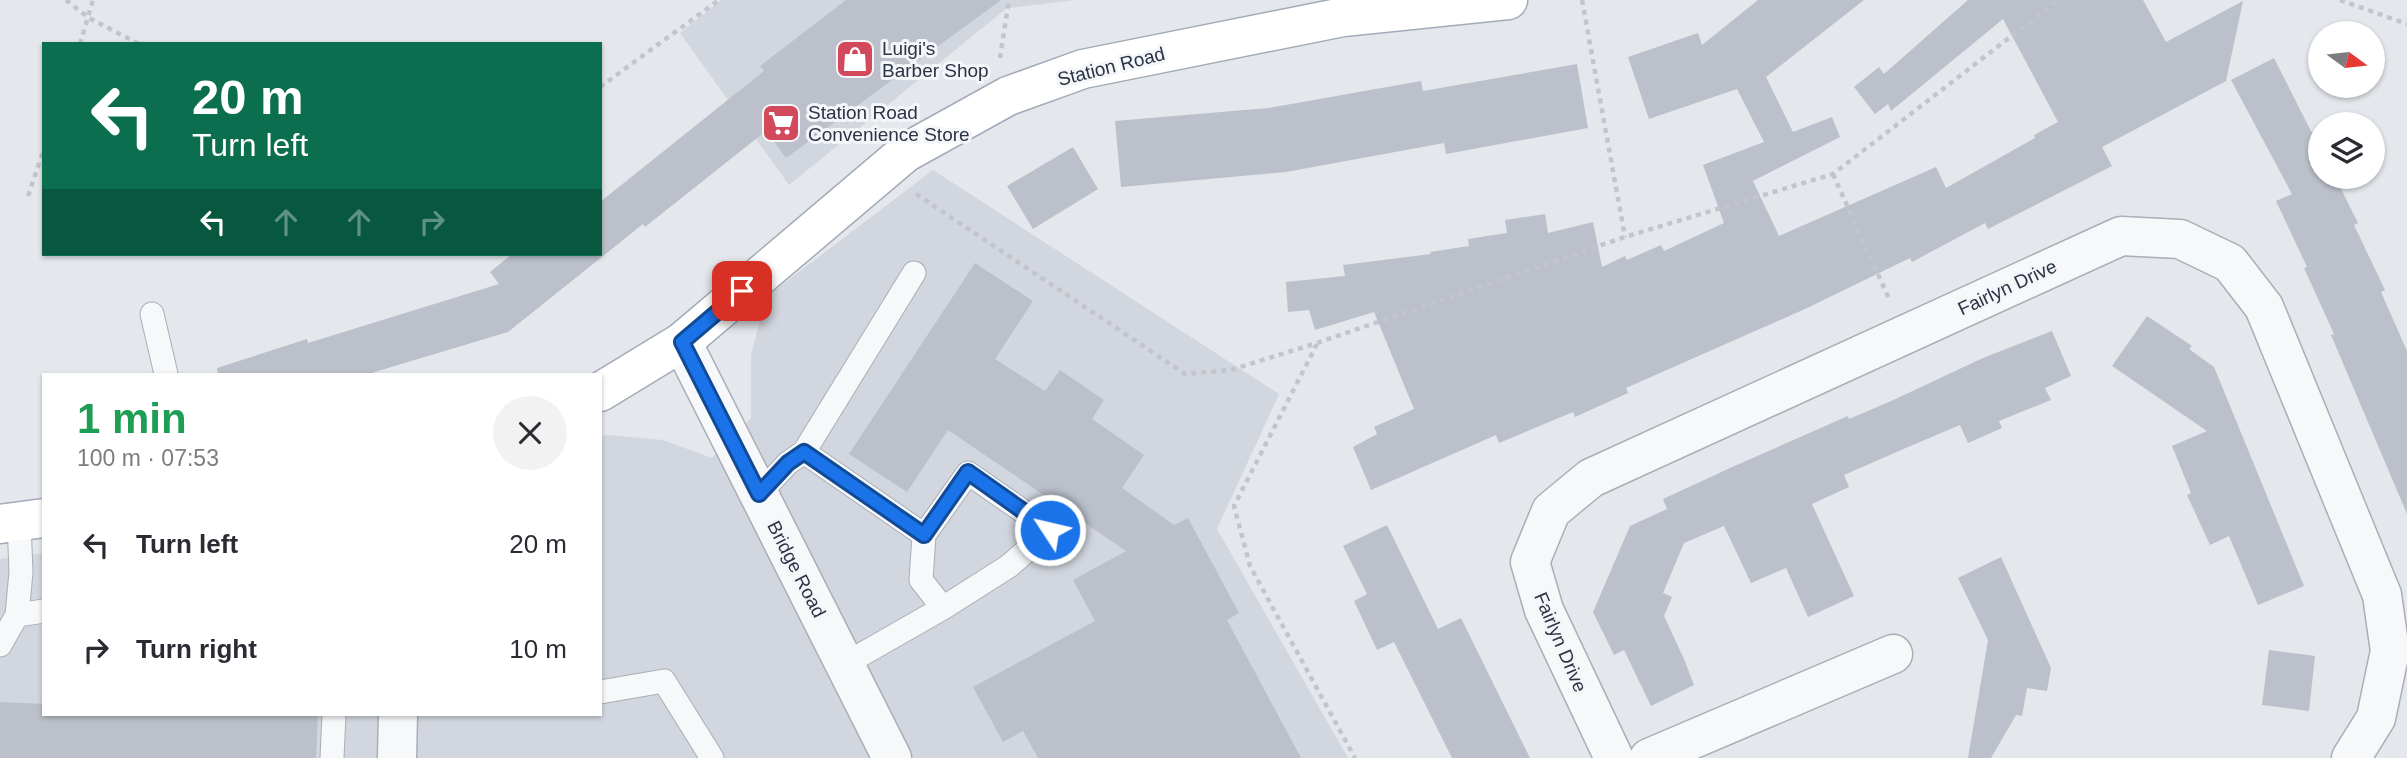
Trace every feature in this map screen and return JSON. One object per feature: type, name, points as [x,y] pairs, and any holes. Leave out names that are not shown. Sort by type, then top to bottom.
[{"type":"main road","name":"Station Road","points":[[602,391],[682,342],[905,153],[1008,96],[1083,69],[1345,8],[1508,0]]},
{"type":"street","name":"Fairlyn Drive","points":[[1614,758],[1544,610],[1530,562],[1551,511],[1591,478],[2121,236],[2180,239],[2230,263],[2264,306],[2382,595],[2390,652],[2376,718],[2351,758]]},
{"type":"street","name":"Bridge Road","points":[[682,342],[892,758]]},
{"type":"street","points":[[1649,758],[1893,654]]},
{"type":"street","points":[[397,758],[398,716]]},
{"type":"lane","points":[[759,494],[788,463],[804,452],[914,273]]},
{"type":"lane","points":[[152,314],[166,373]]},
{"type":"lane","points":[[804,452],[924,535]]},
{"type":"lane","points":[[845,664],[943,608],[1009,566],[1050,530],[968,472],[924,535],[921,580],[943,608]]},
{"type":"lane","points":[[0,645],[17,615],[22,572],[21,521]]},
{"type":"lane","points":[[17,615],[42,611]]},
{"type":"lane","points":[[602,692],[664,681],[712,758]]},
{"type":"lane","points":[[332,758],[334,716]]},
{"type":"path","points":[[66,0],[89,18],[135,42]]},
{"type":"path","points":[[81,42],[93,0]]},
{"type":"path","points":[[602,86],[719,0]]},
{"type":"path","points":[[992,105],[1009,0]]},
{"type":"path","points":[[1582,0],[1625,237]]},
{"type":"path","points":[[882,171],[1185,374],[1231,370],[1625,237],[1833,174],[2058,0]]},
{"type":"path","points":[[2340,0],[2407,24]]},
{"type":"path","points":[[28,195],[42,155]]},
{"type":"path","points":[[1833,174],[1905,334]]},
{"type":"path","points":[[1317,343],[1234,506],[1250,566],[1355,758]]},
{"type":"shaded area","points":[[721,0],[1077,0],[1007,8],[789,185],[680,33]]},
{"type":"shaded area","points":[[933,170],[1279,394],[1217,529],[1348,758],[0,758],[0,559],[42,553],[42,716],[602,716],[602,436],[663,440],[712,458],[751,418],[751,355],[766,297]]},
{"type":"building","points":[[846,0],[1001,0],[786,158],[766,131],[645,227],[643,224],[508,332],[371,373],[218,373],[217,368],[307,339],[308,343],[499,284],[490,272],[510,256],[602,256],[602,200],[764,71],[760,66]]},
{"type":"building","points":[[1758,0],[1864,0],[1766,77],[1793,132],[1832,117],[1840,137],[1753,181],[1779,236],[1936,167],[1946,188],[2035,138],[2034,135],[2058,122],[2003,19],[1891,111],[1888,104],[1875,114],[1854,87],[1879,67],[1884,74],[1968,0],[2143,0],[2166,42],[2243,1],[2226,81],[2102,147],[2112,166],[1988,229],[1985,223],[1912,262],[1910,258],[1805,309],[1626,388],[1628,393],[1575,417],[1573,412],[1499,443],[1496,435],[1371,490],[1353,447],[1377,434],[1374,427],[1414,409],[1374,312],[1315,330],[1309,310],[1288,312],[1286,282],[1345,276],[1343,265],[1431,254],[1430,252],[1469,246],[1468,239],[1507,233],[1505,220],[1545,214],[1548,233],[1593,222],[1602,267],[1625,256],[1627,260],[1661,245],[1664,251],[1724,223],[1703,165],[1764,142],[1737,89],[1649,119],[1628,57],[1698,33],[1702,45]]},
{"type":"building","points":[[2274,58],[2308,125],[2308,189],[2341,189],[2358,223],[2354,225],[2385,290],[2381,292],[2407,351],[2407,514],[2331,335],[2334,334],[2304,268],[2307,267],[2276,201],[2292,194],[2231,80]]},
{"type":"building","points":[[1577,64],[1588,128],[1446,154],[1444,143],[1286,172],[1121,187],[1115,121],[1268,108],[1421,81],[1423,91]]},
{"type":"building","points":[[1073,147],[1098,189],[1033,229],[1007,186]]},
{"type":"building","points":[[975,263],[1033,301],[995,359],[1045,391],[1060,370],[1104,400],[1092,419],[1144,455],[1122,488],[1174,525],[1188,518],[1239,613],[1227,620],[1301,758],[1038,758],[1023,731],[1003,742],[973,687],[1095,621],[1073,580],[1126,551],[948,430],[907,492],[849,454]]},
{"type":"building","points":[[2147,316],[2192,346],[2189,349],[2214,367],[2304,586],[2258,605],[2229,536],[2210,545],[2187,495],[2191,493],[2172,446],[2207,431],[2112,366]]},
{"type":"building","points":[[2052,331],[2071,376],[2045,388],[2051,400],[1999,421],[2002,428],[1968,443],[1960,425],[1908,447],[1844,475],[1849,487],[1812,504],[1854,596],[1808,617],[1786,568],[1751,583],[1724,526],[1684,543],[1663,593],[1672,597],[1664,616],[1694,685],[1651,706],[1624,650],[1614,655],[1593,612],[1630,526],[1667,509],[1663,499],[1730,468],[1848,416],[1849,419],[1889,402],[1983,358]]},
{"type":"building","points":[[1387,525],[1438,629],[1461,618],[1530,758],[1452,758],[1394,642],[1377,650],[1354,601],[1367,594],[1343,546]]},
{"type":"building","points":[[2001,557],[2051,668],[2047,691],[2027,688],[2022,716],[2016,715],[1991,758],[1968,758],[1988,640],[1958,578]]},
{"type":"building","points":[[2269,650],[2315,656],[2309,711],[2262,705]]},
{"type":"building","points":[[0,702],[42,704],[42,716],[318,716],[316,758],[0,758]]},
{"type":"place","name":"Luigi's Barber Shop","points":[[855,59]]},
{"type":"place","name":"Station Road Convenience Store","points":[[781,123]]},
{"type":"route","points":[[742,291],[682,342],[759,494],[788,463],[804,452],[924,535],[968,472],[1050,530]]}]
